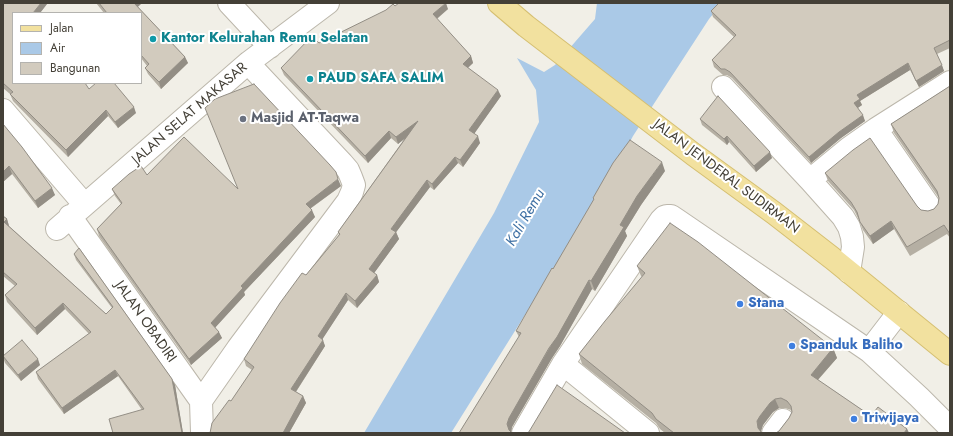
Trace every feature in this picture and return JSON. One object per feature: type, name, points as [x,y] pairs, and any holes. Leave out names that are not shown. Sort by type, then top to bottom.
[{"type":"main road","name":"JALAN JENDERAL SUDIRMAN","points":[[499,3],[526,26],[692,154],[774,213],[950,354]]},
{"type":"street","points":[[228,3],[270,47]]},
{"type":"street","name":"JALAN SELAT MAKASAR","points":[[70,216],[248,64],[328,3]]},
{"type":"street","points":[[202,433],[201,402],[238,348],[348,201],[354,185],[352,177],[342,163],[248,64]]},
{"type":"street","points":[[810,180],[849,148],[876,129],[950,82]]},
{"type":"street","points":[[723,87],[843,217],[849,227],[852,237],[853,247],[849,272]]},
{"type":"street","name":"JALAN OBADIRI","points":[[3,110],[70,216],[201,402]]},
{"type":"street","points":[[876,129],[930,207]]},
{"type":"street","points":[[523,433],[564,364],[661,220],[667,216],[671,216],[677,220],[869,351],[950,428]]},
{"type":"street","points":[[869,351],[899,312]]},
{"type":"street","points":[[564,364],[648,433]]},
{"type":"water","name":"Kali Remu","points":[[597,3],[722,3],[709,19],[633,136],[612,176],[451,433],[364,433],[494,213],[539,122],[536,90],[517,58],[544,72],[555,65],[595,19]]},
{"type":"building","points":[[3,3],[41,3],[34,12],[12,12],[12,84],[86,84],[89,89],[95,84],[115,84],[134,107],[115,122],[106,110],[66,150],[10,94],[13,92],[3,83]]},
{"type":"building","name":"Kantor Kelurahan Remu Selatan","points":[[99,3],[134,3],[185,57],[159,82],[145,68],[149,64],[142,56],[142,12],[106,12]]},
{"type":"building","points":[[399,3],[446,3],[433,14],[471,56],[463,64],[498,90],[469,130],[478,136],[460,160],[455,157],[432,184],[427,180],[391,229],[396,232],[369,269],[377,275],[355,301],[346,293],[318,336],[323,340],[291,389],[303,396],[283,433],[210,433],[212,423],[229,400],[231,401],[254,367],[244,359],[280,303],[302,273],[306,275],[340,234],[338,232],[418,121],[396,137],[389,131],[365,156],[281,68],[312,36],[319,43],[386,10],[393,4],[395,6]]},
{"type":"building","points":[[719,3],[950,3],[950,40],[934,48],[942,65],[916,81],[908,63],[857,95],[860,99],[854,103],[863,115],[839,132],[809,157],[730,72],[725,69],[721,69],[712,60],[736,35],[711,11]]},
{"type":"building","points":[[254,84],[330,165],[336,172],[338,179],[306,204],[312,210],[241,286],[243,288],[211,323],[219,332],[189,359],[97,229],[122,203],[112,189],[141,166],[147,175],[184,137],[238,189],[205,108],[215,99]]},
{"type":"building","points":[[950,86],[950,234],[944,225],[907,247],[891,221],[870,236],[860,222],[857,212],[851,202],[825,173],[870,138],[917,206],[921,210],[928,211],[934,209],[938,204],[939,198],[937,191],[891,124]]},
{"type":"building","points":[[718,96],[770,152],[754,166],[727,136],[724,139],[700,119]]},
{"type":"building","points":[[3,124],[52,188],[35,201],[9,166],[3,172]]},
{"type":"building","points":[[630,140],[662,162],[637,196],[620,225],[624,227],[591,281],[589,280],[509,418],[507,424],[512,433],[459,433],[521,333],[516,331],[594,199],[593,198],[613,163]]},
{"type":"building","points":[[3,216],[7,219],[4,222],[106,314],[113,307],[74,254],[79,248],[172,379],[182,433],[113,433],[109,419],[144,409],[115,370],[62,408],[36,372],[91,332],[63,303],[35,328],[5,295],[17,284],[3,272]]},
{"type":"building","points":[[670,223],[698,242],[833,348],[811,375],[871,416],[878,407],[907,429],[904,433],[776,433],[789,418],[792,412],[791,406],[787,401],[781,398],[775,399],[770,403],[757,421],[758,428],[762,433],[674,433],[656,419],[652,413],[579,354],[645,273],[637,266]]},
{"type":"building","points":[[22,340],[38,359],[18,375],[3,356]]},
{"type":"building","points":[[557,385],[625,433],[528,433]]},
{"type":"place","name":"Kantor Kelurahan Remu Selatan","points":[[153,39]]},
{"type":"place","name":"PAUD SAFA SALIM","points":[[310,79]]},
{"type":"place","name":"Masjid AT-Taqwa","points":[[243,119]]},
{"type":"place","name":"Stana","points":[[740,304]]},
{"type":"place","name":"Spanduk Baliho","points":[[792,346]]},
{"type":"place","name":"Triwijaya","points":[[854,419]]}]
